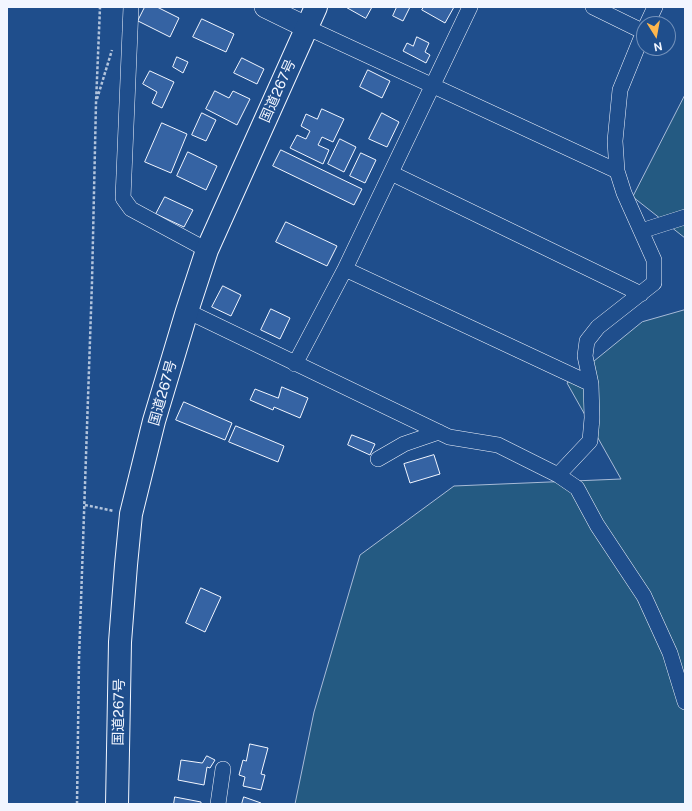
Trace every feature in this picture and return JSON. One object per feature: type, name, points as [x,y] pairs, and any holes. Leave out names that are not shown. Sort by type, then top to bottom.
[{"type":"highway","name":"国道267号","points":[[117,804],[120,642],[131,514],[154,421],[207,250],[316,7]]},
{"type":"street","points":[[131,7],[123,198],[131,209],[207,250]]},
{"type":"street","points":[[265,7],[617,171]]},
{"type":"street","points":[[295,364],[345,269],[470,7]]},
{"type":"street","points":[[593,7],[636,27]]},
{"type":"street","points":[[558,475],[590,441],[592,418],[590,384],[585,356],[587,341],[598,327],[654,283],[654,260],[624,193],[617,171],[615,141],[620,90],[636,51]]},
{"type":"street","points":[[390,173],[641,294]]},
{"type":"street","points":[[641,232],[685,217]]},
{"type":"street","points":[[345,269],[590,384]]},
{"type":"street","points":[[187,312],[449,437],[498,445],[558,475],[577,488],[597,525],[644,596],[670,653],[685,702]]},
{"type":"street","points":[[378,459],[404,444],[440,432]]},
{"type":"street","points":[[218,804],[223,770]]},
{"type":"path","points":[[77,804],[79,659],[100,7]]},
{"type":"path","points":[[96,104],[111,58],[114,43]]},
{"type":"path","points":[[85,505],[131,514]]},
{"type":"shaded area","points":[[685,95],[685,238],[633,197]]},
{"type":"shaded area","points":[[685,310],[685,804],[295,804],[314,712],[360,555],[454,486],[621,479],[567,383],[642,322]]},
{"type":"building","points":[[145,7],[157,7],[179,18],[170,37],[138,21]]},
{"type":"building","points":[[346,7],[372,7],[366,18]]},
{"type":"building","points":[[397,7],[410,7],[403,21],[393,16]]},
{"type":"building","points":[[424,7],[454,7],[445,23],[422,10]]},
{"type":"building","points":[[202,19],[234,34],[226,52],[193,37]]},
{"type":"building","points":[[417,37],[429,43],[425,52],[430,55],[426,63],[403,51],[407,43],[413,46]]},
{"type":"building","points":[[177,57],[188,62],[183,73],[173,67]]},
{"type":"building","points":[[242,58],[264,69],[257,84],[234,73]]},
{"type":"building","points":[[368,70],[390,81],[382,98],[360,87]]},
{"type":"building","points":[[150,71],[174,82],[162,108],[152,103],[157,92],[143,84]]},
{"type":"building","points":[[215,91],[229,98],[233,91],[250,99],[237,125],[206,109]]},
{"type":"building","points":[[322,109],[344,119],[333,142],[322,137],[318,145],[329,150],[323,164],[290,148],[297,135],[306,139],[310,131],[301,126],[306,114],[317,119]]},
{"type":"building","points":[[202,113],[216,120],[206,141],[192,135]]},
{"type":"building","points":[[382,113],[399,122],[387,147],[369,139]]},
{"type":"building","points":[[162,123],[187,134],[171,173],[145,162]]},
{"type":"building","points":[[340,139],[356,147],[344,172],[328,164]]},
{"type":"building","points":[[281,150],[362,189],[354,205],[273,166]]},
{"type":"building","points":[[188,152],[217,166],[206,190],[177,176]]},
{"type":"building","points":[[361,153],[376,160],[365,183],[350,176]]},
{"type":"building","points":[[165,197],[193,210],[184,227],[156,214]]},
{"type":"building","points":[[286,222],[337,246],[327,266],[276,242]]},
{"type":"building","points":[[223,286],[241,295],[231,316],[212,307]]},
{"type":"building","points":[[271,309],[290,318],[280,339],[261,330]]},
{"type":"building","points":[[282,387],[308,398],[300,418],[274,407],[273,410],[250,400],[255,389],[278,398]]},
{"type":"building","points":[[184,402],[232,423],[225,440],[176,420]]},
{"type":"building","points":[[236,426],[284,446],[278,462],[229,442]]},
{"type":"building","points":[[352,435],[375,444],[370,455],[348,445]]},
{"type":"building","points":[[434,455],[440,474],[410,483],[404,464]]},
{"type":"building","points":[[201,588],[221,597],[205,632],[186,623]]},
{"type":"building","points":[[250,744],[268,748],[261,774],[265,775],[261,790],[243,786],[245,777],[239,775],[243,760],[246,761]]},
{"type":"building","points":[[207,756],[215,760],[210,768],[207,767],[204,785],[178,780],[181,760],[202,763]]},
{"type":"building","points":[[175,797],[201,802],[201,804],[174,804]]},
{"type":"building","points":[[244,797],[261,803],[261,804],[242,804]]}]
